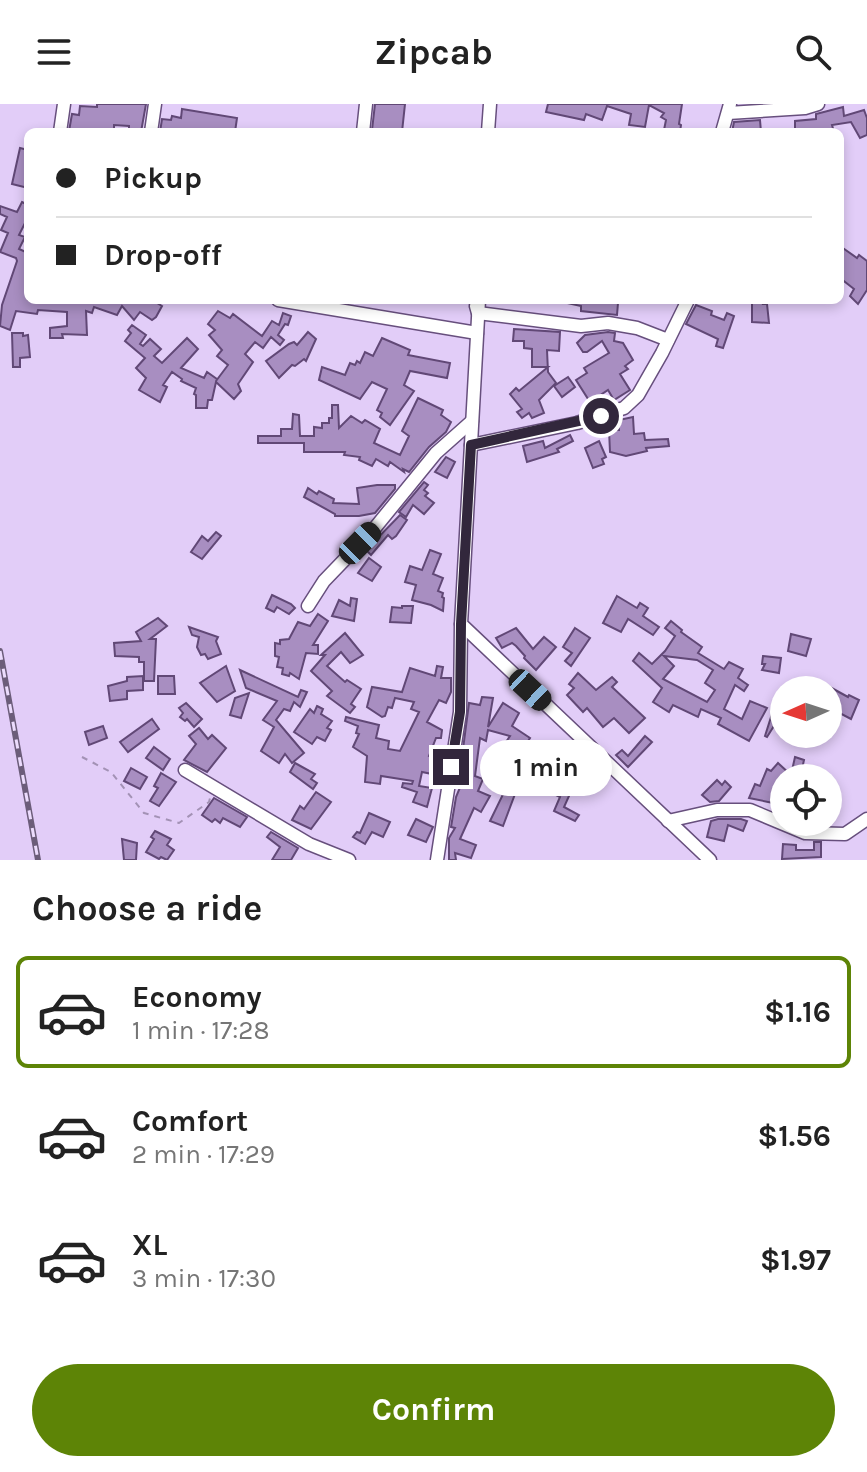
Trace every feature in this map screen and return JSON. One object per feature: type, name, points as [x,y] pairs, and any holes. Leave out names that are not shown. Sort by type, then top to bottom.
[{"type":"street","points":[[61,128],[64,104]]},
{"type":"street","points":[[152,128],[155,104]]},
{"type":"street","points":[[363,128],[366,104]]},
{"type":"street","points":[[488,128],[490,104]]},
{"type":"street","points":[[729,109],[805,108],[818,104]]},
{"type":"street","points":[[302,304],[477,333]]},
{"type":"street","points":[[437,860],[460,712],[461,624],[477,304],[581,326],[608,323],[637,328],[668,340]]},
{"type":"street","points":[[471,445],[577,423],[624,408],[638,395],[686,304]]},
{"type":"street","points":[[308,606],[324,581],[374,529],[436,453],[472,421]]},
{"type":"street","points":[[461,624],[710,860]]},
{"type":"street","points":[[185,770],[309,844],[349,860]]},
{"type":"street","points":[[668,821],[717,810],[750,810],[805,833],[845,834],[867,819]]},
{"type":"path","points":[[82,757],[111,772],[144,813],[179,823],[209,802],[213,787]]},
{"type":"building","points":[[97,104],[146,104],[142,128],[114,125],[114,128],[70,128],[72,114],[79,115],[80,106],[97,107]]},
{"type":"building","points":[[375,104],[405,104],[402,128],[372,128]]},
{"type":"building","points":[[548,104],[682,104],[681,128],[664,128],[666,120],[661,117],[664,113],[649,105],[645,127],[629,125],[631,114],[607,106],[602,120],[586,114],[584,120],[546,112]]},
{"type":"building","points":[[843,107],[844,116],[864,110],[867,135],[860,138],[851,122],[832,125],[833,128],[795,128],[795,121],[816,119],[816,114]]},
{"type":"building","points":[[182,109],[237,118],[236,128],[161,128],[162,119],[171,120],[172,116],[181,118]]},
{"type":"building","points":[[760,120],[761,128],[733,128],[734,122]]},
{"type":"building","points":[[20,148],[24,149],[24,187],[12,184]]},
{"type":"building","points":[[24,203],[24,225],[19,235],[24,239],[19,249],[24,251],[24,304],[159,304],[162,306],[156,317],[152,320],[140,312],[134,320],[122,306],[117,315],[94,307],[92,313],[86,311],[87,335],[62,334],[63,338],[50,338],[50,328],[67,326],[67,312],[38,310],[37,314],[16,311],[10,330],[0,326],[2,305],[17,261],[0,252],[8,233],[1,230],[7,217],[0,214],[0,206],[17,212]]},
{"type":"building","points":[[844,249],[867,261],[867,290],[858,304],[850,296],[854,289],[844,281]]},
{"type":"building","points":[[572,304],[618,304],[617,315],[581,311],[581,306]]},
{"type":"building","points":[[752,304],[767,304],[769,323],[752,322]]},
{"type":"building","points":[[696,305],[724,320],[727,313],[734,316],[723,348],[716,346],[718,339],[686,324]]},
{"type":"building","points":[[218,311],[230,318],[233,314],[262,336],[272,321],[279,325],[283,313],[291,316],[288,325],[285,324],[278,335],[284,340],[280,345],[271,337],[263,348],[255,342],[245,354],[253,362],[238,384],[241,391],[234,399],[216,382],[207,408],[196,408],[196,388],[181,381],[172,372],[163,385],[167,387],[160,402],[139,390],[146,378],[136,368],[145,358],[125,341],[132,325],[146,335],[140,344],[143,346],[150,339],[161,349],[154,356],[162,363],[187,338],[198,349],[181,368],[204,378],[207,372],[216,381],[228,365],[217,356],[222,350],[209,335],[215,330],[208,324]]},
{"type":"building","points":[[514,329],[560,332],[559,351],[547,350],[548,367],[532,367],[532,349],[524,348],[524,341],[513,341]]},
{"type":"building","points":[[308,332],[316,339],[306,361],[304,359],[292,365],[279,378],[266,361],[289,344],[294,342],[297,345]]},
{"type":"building","points":[[12,333],[28,335],[30,357],[20,358],[20,367],[13,367]]},
{"type":"building","points":[[615,333],[614,341],[623,343],[633,360],[625,366],[628,369],[620,374],[630,390],[614,400],[608,390],[590,402],[576,380],[587,373],[584,368],[609,353],[602,341],[587,352],[583,352],[577,343],[585,335]]},
{"type":"building","points":[[382,338],[410,350],[408,355],[450,363],[447,378],[410,371],[404,385],[414,391],[390,425],[377,410],[387,389],[372,382],[360,399],[319,380],[322,367],[345,375],[350,363],[360,363],[365,352],[373,356]]},
{"type":"building","points":[[548,367],[556,383],[539,400],[544,413],[532,418],[529,413],[522,418],[517,412],[522,409],[510,394],[516,388],[519,391]]},
{"type":"building","points":[[568,377],[575,387],[562,397],[554,386]]},
{"type":"building","points":[[418,398],[443,410],[441,415],[451,422],[446,432],[409,472],[376,459],[372,466],[359,460],[360,457],[344,455],[345,452],[304,452],[304,443],[258,443],[258,436],[281,436],[281,429],[292,429],[293,414],[299,415],[300,436],[314,436],[314,427],[322,428],[322,423],[329,423],[332,405],[338,405],[339,428],[351,416],[362,423],[365,420],[380,429],[374,443],[400,455],[409,436],[402,431]]},
{"type":"building","points":[[633,417],[634,434],[644,433],[645,440],[668,439],[669,446],[646,448],[647,451],[626,456],[610,452],[609,430],[619,430],[619,420]]},
{"type":"building","points":[[570,435],[573,441],[557,449],[559,452],[527,462],[523,446],[543,441],[545,448]]},
{"type":"building","points":[[599,441],[606,457],[602,459],[604,464],[593,468],[585,448]]},
{"type":"building","points":[[446,457],[455,462],[447,478],[435,472]]},
{"type":"building","points":[[424,482],[428,485],[424,490],[428,493],[425,496],[434,503],[424,514],[413,505],[406,517],[399,512]]},
{"type":"building","points":[[395,485],[395,489],[375,513],[359,516],[335,516],[304,497],[308,488],[334,499],[333,503],[359,504],[357,488]]},
{"type":"building","points":[[400,515],[407,520],[396,536],[392,539],[388,535],[371,555],[366,550]]},
{"type":"building","points":[[216,532],[221,536],[202,559],[191,552],[202,536],[208,541]]},
{"type":"building","points":[[430,550],[441,554],[433,574],[443,578],[438,591],[443,593],[443,611],[412,600],[416,585],[405,582],[410,566],[422,570]]},
{"type":"building","points":[[369,558],[381,567],[372,581],[358,573]]},
{"type":"building","points":[[272,595],[295,608],[289,614],[277,607],[274,612],[266,608]]},
{"type":"building","points":[[617,596],[637,608],[640,603],[648,608],[643,616],[659,627],[653,635],[628,619],[621,632],[603,623]]},
{"type":"building","points":[[351,598],[357,599],[354,621],[332,616],[339,600],[350,606]]},
{"type":"building","points":[[413,606],[411,623],[390,622],[392,607]]},
{"type":"building","points":[[318,614],[328,621],[313,645],[318,645],[318,654],[306,653],[299,679],[290,673],[289,676],[282,674],[283,668],[277,667],[279,657],[275,656],[275,643],[289,639],[298,622],[310,626]]},
{"type":"building","points":[[158,618],[167,626],[150,639],[156,639],[154,681],[144,681],[144,662],[139,662],[139,657],[115,656],[114,643],[141,641],[136,632]]},
{"type":"building","points":[[671,621],[702,647],[698,653],[724,669],[729,662],[743,669],[738,678],[748,685],[744,691],[735,685],[724,709],[742,719],[750,701],[767,708],[749,741],[718,724],[721,718],[701,709],[698,717],[673,705],[669,712],[653,702],[662,688],[633,661],[639,653],[652,664],[665,651],[675,636],[665,628]],"holes":[[[664,656],[697,660],[713,670],[705,683],[715,690],[707,702],[663,679],[674,666]]]},
{"type":"building","points":[[189,627],[218,637],[216,641],[221,654],[208,659],[205,654],[201,655],[197,647],[199,637],[192,635]]},
{"type":"building","points":[[516,628],[533,649],[544,637],[556,647],[536,670],[516,646],[512,643],[502,648],[496,638]]},
{"type":"building","points":[[575,628],[590,638],[571,666],[565,661],[572,653],[563,647]]},
{"type":"building","points":[[345,633],[363,655],[350,663],[341,652],[327,666],[345,682],[347,680],[361,689],[351,704],[355,707],[350,713],[327,696],[332,691],[311,671],[325,655],[321,655]]},
{"type":"building","points":[[791,634],[811,639],[806,656],[788,651]]},
{"type":"building","points":[[763,656],[781,658],[779,673],[762,670],[765,664],[762,664]]},
{"type":"building","points":[[226,666],[235,691],[217,702],[200,683]]},
{"type":"building","points":[[437,666],[443,667],[441,678],[451,678],[451,692],[446,703],[439,700],[427,722],[442,730],[441,738],[436,738],[429,756],[441,762],[437,775],[422,772],[419,786],[432,788],[427,807],[413,802],[417,792],[402,787],[403,783],[412,784],[413,781],[381,776],[380,784],[365,782],[367,756],[353,747],[359,734],[356,733],[358,726],[345,721],[346,717],[379,725],[376,738],[389,741],[388,749],[400,751],[419,712],[411,709],[414,702],[395,698],[392,708],[388,707],[382,717],[367,707],[372,687],[402,692],[410,668],[435,676]]},
{"type":"building","points":[[240,670],[298,697],[301,690],[307,692],[300,707],[294,702],[290,711],[284,709],[276,720],[304,753],[292,763],[285,754],[279,763],[261,751],[274,727],[263,720],[277,701],[246,688]]},
{"type":"building","points":[[578,673],[596,690],[612,677],[617,682],[612,687],[645,718],[629,733],[614,718],[603,727],[587,708],[583,712],[567,695],[574,688],[569,684]]},
{"type":"building","points":[[143,676],[143,690],[127,691],[127,699],[110,701],[108,686],[127,681],[127,677]]},
{"type":"building","points":[[158,676],[174,676],[175,694],[158,694]]},
{"type":"building","points":[[249,693],[241,718],[230,715],[235,698]]},
{"type":"building","points":[[842,694],[859,700],[851,719],[842,714]]},
{"type":"building","points":[[482,697],[493,698],[488,727],[503,703],[519,713],[512,726],[530,738],[521,752],[506,742],[510,736],[488,730],[486,741],[480,738],[475,776],[483,779],[478,791],[490,796],[481,812],[474,808],[460,839],[476,845],[471,858],[455,853],[456,860],[449,860],[449,838],[455,828],[451,827],[456,797],[466,773],[460,772],[469,703],[480,705]]},
{"type":"building","points":[[186,703],[202,719],[194,727],[187,719],[185,721],[180,717],[183,713],[179,708]]},
{"type":"building","points":[[317,706],[323,709],[321,714],[332,721],[327,728],[331,730],[325,741],[317,737],[312,744],[294,732],[310,709],[314,713]]},
{"type":"building","points":[[152,719],[159,729],[128,752],[120,742]]},
{"type":"building","points":[[103,726],[107,738],[89,745],[85,732]]},
{"type":"building","points":[[199,728],[208,739],[212,735],[226,748],[207,772],[184,760],[196,744],[189,736]]},
{"type":"building","points":[[645,736],[652,742],[628,767],[616,755],[622,750],[628,756]]},
{"type":"building","points":[[154,747],[170,759],[163,770],[146,758]]},
{"type":"building","points":[[795,757],[804,760],[803,764],[793,764]]},
{"type":"building","points":[[537,762],[557,772],[562,772],[566,767],[584,779],[575,789],[573,787],[564,807],[579,815],[575,821],[554,811],[560,797],[528,777]]},
{"type":"building","points":[[295,763],[315,774],[311,779],[317,783],[313,789],[290,772]]},
{"type":"building","points":[[131,768],[147,777],[140,789],[124,781]]},
{"type":"building","points":[[767,769],[770,770],[770,802],[749,798],[755,784],[760,786]]},
{"type":"building","points":[[161,773],[176,782],[159,806],[150,801],[158,788],[154,786]]},
{"type":"building","points":[[717,780],[722,785],[725,781],[731,787],[719,801],[710,802],[702,795]]},
{"type":"building","points":[[509,782],[518,786],[503,826],[490,821]]},
{"type":"building","points":[[316,792],[331,802],[311,829],[292,820],[300,806],[304,809]]},
{"type":"building","points":[[214,798],[247,817],[240,827],[223,818],[220,823],[215,819],[212,822],[202,815]]},
{"type":"building","points":[[369,813],[390,822],[383,837],[372,832],[365,844],[353,837],[360,833]]},
{"type":"building","points":[[416,819],[433,827],[426,842],[408,835]]},
{"type":"building","points":[[711,821],[747,821],[743,831],[728,825],[724,841],[707,837]]},
{"type":"building","points":[[155,831],[171,839],[167,845],[174,850],[167,860],[146,852]]},
{"type":"building","points":[[271,832],[298,848],[291,860],[272,860],[280,847],[267,837]]},
{"type":"building","points":[[122,839],[137,843],[136,860],[124,860]]},
{"type":"building","points":[[814,842],[821,842],[821,857],[782,859],[783,844],[796,845],[796,850],[814,850]]},
{"type":"railway","points":[[0,651],[38,860]]},
{"type":"route","points":[[451,767],[460,712],[461,624],[471,445],[601,416]]}]
